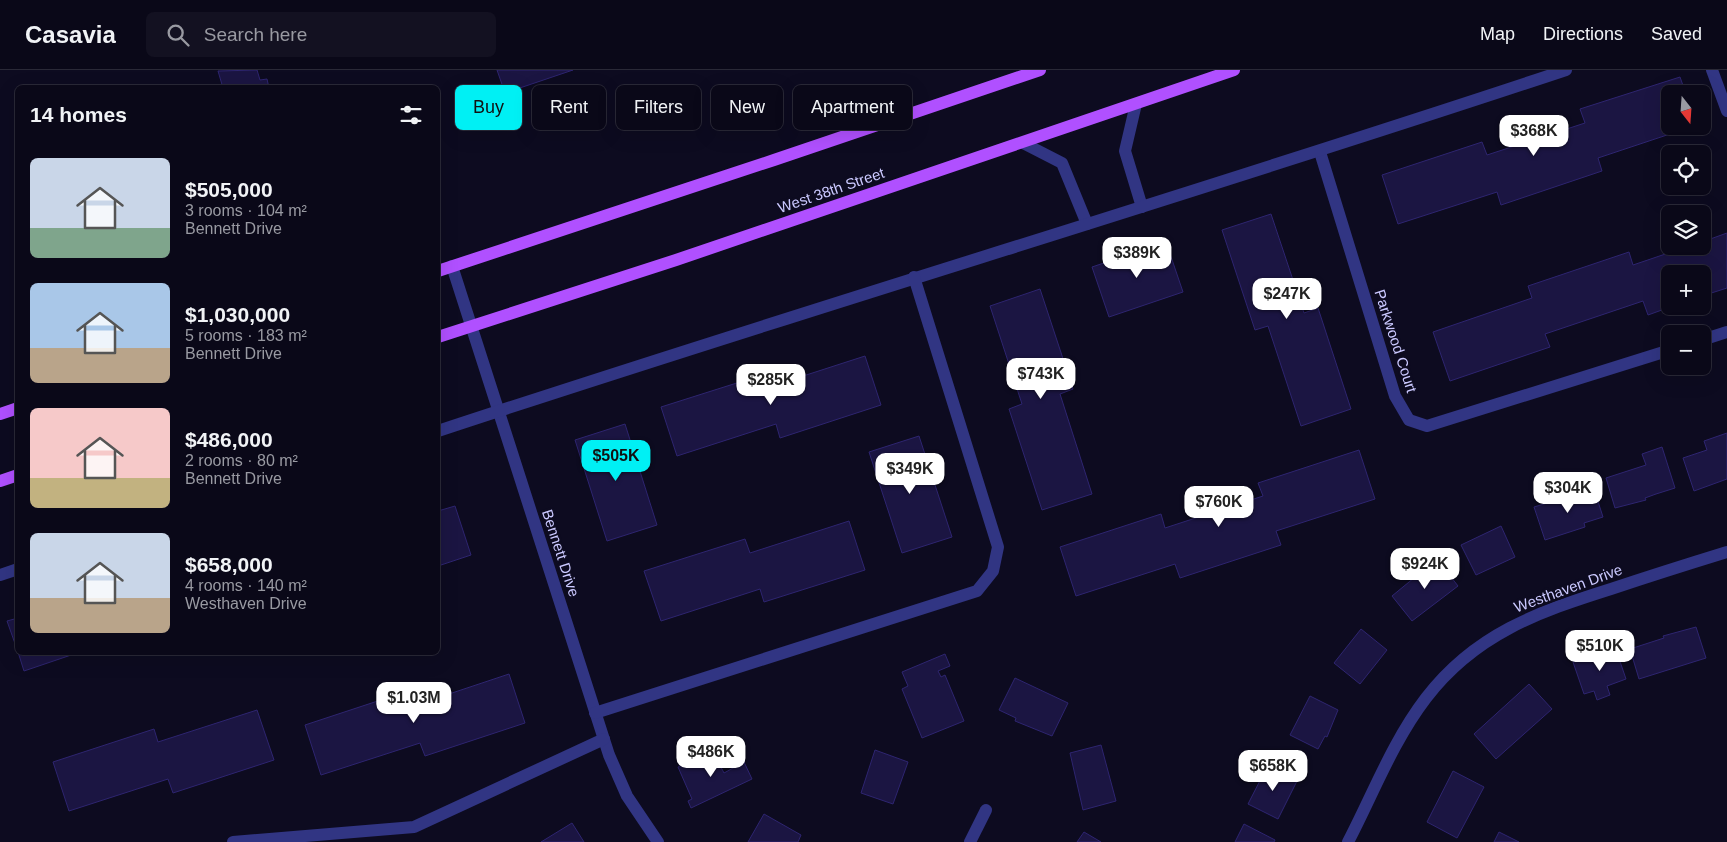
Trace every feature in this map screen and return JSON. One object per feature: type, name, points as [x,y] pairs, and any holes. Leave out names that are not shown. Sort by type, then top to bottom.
[{"type":"main road","points":[[440,270],[1040,70]]},
{"type":"main road","name":"West 38th Street","points":[[440,336],[676,260],[1234,70]]},
{"type":"main road","points":[[0,414],[15,409]]},
{"type":"main road","points":[[0,481],[15,476]]},
{"type":"street","points":[[440,430],[914,278],[1320,152],[1566,70]]},
{"type":"street","points":[[1712,70],[1727,111]]},
{"type":"street","points":[[1136,104],[1125,151],[1142,207]]},
{"type":"street","points":[[1023,143],[1062,163],[1087,224]]},
{"type":"street","name":"Parkwood Court","points":[[1320,152],[1395,396],[1409,420],[1427,426],[1661,353]]},
{"type":"street","name":"Bennett Drive","points":[[452,266],[604,739],[622,785],[636,811],[658,842]]},
{"type":"street","points":[[595,713],[977,591],[993,570],[998,547],[914,278]]},
{"type":"street","points":[[1711,337],[1727,332]]},
{"type":"street","name":"Westhaven Drive","points":[[1348,842],[1419,708],[1442,679],[1478,646],[1510,627],[1555,607],[1727,552]]},
{"type":"street","points":[[0,575],[15,570]]},
{"type":"street","points":[[233,842],[414,827],[604,739]]},
{"type":"street","points":[[970,842],[986,810]]},
{"type":"building","points":[[257,70],[260,80],[267,79],[268,85],[222,85],[218,71]]},
{"type":"building","points":[[497,70],[573,70],[522,87],[522,85],[502,85]]},
{"type":"building","points":[[1680,77],[1683,85],[1661,85],[1661,135],[1667,135],[1598,158],[1602,171],[1501,205],[1497,192],[1398,224],[1382,175],[1482,142],[1487,155],[1585,123],[1580,109]]},
{"type":"building","points":[[1271,214],[1304,313],[1318,308],[1351,409],[1301,426],[1268,326],[1255,330],[1222,230]]},
{"type":"building","points":[[1727,233],[1727,288],[1711,293],[1711,265],[1661,265],[1661,310],[1648,315],[1643,301],[1545,334],[1550,347],[1450,381],[1433,332],[1532,298],[1528,286],[1629,252],[1633,265],[1662,255],[1711,255],[1711,239]]},
{"type":"building","points":[[1166,242],[1183,292],[1109,317],[1092,267]]},
{"type":"building","points":[[1040,289],[1073,389],[1060,394],[1092,494],[1042,510],[1009,409],[1022,404],[990,306]]},
{"type":"building","points":[[865,356],[881,405],[780,438],[776,424],[677,456],[661,407],[762,375],[766,388]]},
{"type":"building","points":[[625,424],[657,525],[607,541],[575,440]]},
{"type":"building","points":[[1727,433],[1727,479],[1694,491],[1683,458],[1707,450],[1704,441]]},
{"type":"building","points":[[919,436],[952,537],[902,553],[869,452]]},
{"type":"building","points":[[1662,447],[1675,488],[1645,498],[1646,500],[1615,508],[1606,478],[1646,465],[1642,454]]},
{"type":"building","points":[[1359,450],[1375,499],[1276,531],[1281,545],[1180,578],[1175,564],[1076,596],[1060,547],[1161,514],[1165,528],[1263,496],[1258,483]]},
{"type":"building","points":[[1594,489],[1603,517],[1584,523],[1585,527],[1545,540],[1534,507]]},
{"type":"building","points":[[455,506],[471,555],[440,565],[440,510]]},
{"type":"building","points":[[849,521],[865,570],[764,602],[760,589],[661,621],[644,571],[745,539],[750,553]]},
{"type":"building","points":[[1501,526],[1515,557],[1476,575],[1461,545]]},
{"type":"building","points":[[1437,559],[1458,586],[1412,621],[1392,596]]},
{"type":"building","points":[[15,619],[15,644],[7,621]]},
{"type":"building","points":[[1696,627],[1706,658],[1639,679],[1630,649],[1664,638],[1663,636]]},
{"type":"building","points":[[1361,629],[1387,650],[1360,684],[1334,663]]},
{"type":"building","points":[[1615,647],[1626,679],[1607,686],[1610,695],[1597,700],[1594,691],[1584,694],[1573,662]]},
{"type":"building","points":[[945,654],[950,666],[938,671],[941,677],[945,675],[964,721],[922,738],[902,689],[908,686],[902,672]]},
{"type":"building","points":[[19,655],[71,655],[24,671]]},
{"type":"building","points":[[509,674],[525,723],[425,756],[420,743],[321,775],[305,725],[405,692],[410,707]]},
{"type":"building","points":[[1015,678],[1068,703],[1052,736],[1015,721],[1016,718],[999,710]]},
{"type":"building","points":[[1529,684],[1552,709],[1496,759],[1474,734]]},
{"type":"building","points":[[1310,696],[1338,710],[1327,737],[1325,736],[1318,749],[1290,735]]},
{"type":"building","points":[[257,710],[274,760],[173,793],[168,779],[69,811],[53,762],[154,729],[158,742]]},
{"type":"building","points":[[1101,745],[1116,801],[1083,810],[1070,753]]},
{"type":"building","points":[[712,750],[724,773],[744,762],[752,779],[691,808],[688,801],[692,799],[678,767]]},
{"type":"building","points":[[875,750],[908,762],[893,804],[861,793]]},
{"type":"building","points":[[1268,765],[1298,779],[1278,819],[1248,804]]},
{"type":"building","points":[[1453,771],[1484,787],[1457,838],[1427,822]]},
{"type":"building","points":[[764,814],[801,835],[798,842],[748,842]]},
{"type":"building","points":[[572,823],[584,842],[541,842]]},
{"type":"building","points":[[1244,824],[1275,840],[1274,842],[1235,842]]},
{"type":"building","points":[[1084,832],[1101,842],[1077,842]]},
{"type":"building","points":[[1499,832],[1519,842],[1494,842]]}]
